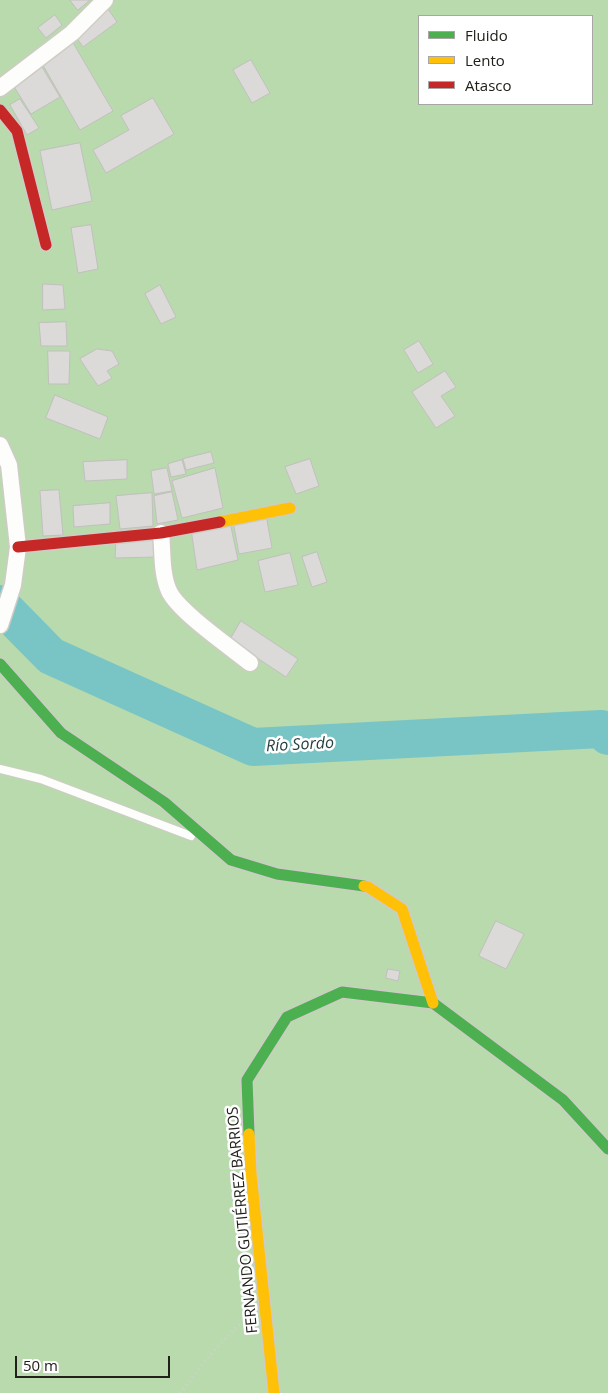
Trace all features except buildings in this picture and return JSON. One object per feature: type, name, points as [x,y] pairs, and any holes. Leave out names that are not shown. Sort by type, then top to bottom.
[{"type":"street","points":[[0,88],[72,33],[105,0]]},
{"type":"street","points":[[0,110],[17,131],[46,244]]},
{"type":"street","points":[[0,445],[9,464],[18,547],[13,585],[0,625]]},
{"type":"street","points":[[18,547],[161,533],[290,508]]},
{"type":"street","points":[[161,533],[164,573],[169,590],[174,598],[179,605],[250,664]]},
{"type":"street","points":[[0,664],[61,733],[164,802],[231,860],[277,874],[368,888],[402,909],[433,1003]]},
{"type":"street","name":"FERNANDO GUTIÉRREZ BARRIOS","points":[[274,1393],[251,1174],[247,1080],[287,1017],[342,992],[433,1003],[563,1100],[608,1148]]},
{"type":"lane","points":[[0,769],[41,779],[212,844]]},
{"type":"path","points":[[180,1393],[210,1354],[264,1299]]},
{"type":"green space","points":[[0,0],[608,0],[608,1393],[0,1393]]},
{"type":"waterway","name":"Río Sordo","points":[[0,604],[51,656],[253,747],[601,729],[608,736]]},
{"type":"traffic: fast","points":[[0,664],[61,733],[164,802],[231,860],[277,874],[364,886]]},
{"type":"traffic: fast","points":[[249,1134],[247,1080],[287,1017],[342,992],[433,1003],[563,1100],[608,1149]]},
{"type":"traffic: slow","points":[[220,522],[290,508]]},
{"type":"traffic: slow","points":[[364,886],[402,909],[433,1003]]},
{"type":"traffic: slow","points":[[249,1134],[251,1174],[274,1393]]},
{"type":"traffic: jam","points":[[0,110],[17,131],[46,245]]},
{"type":"traffic: jam","points":[[18,547],[161,533],[220,522]]}]
